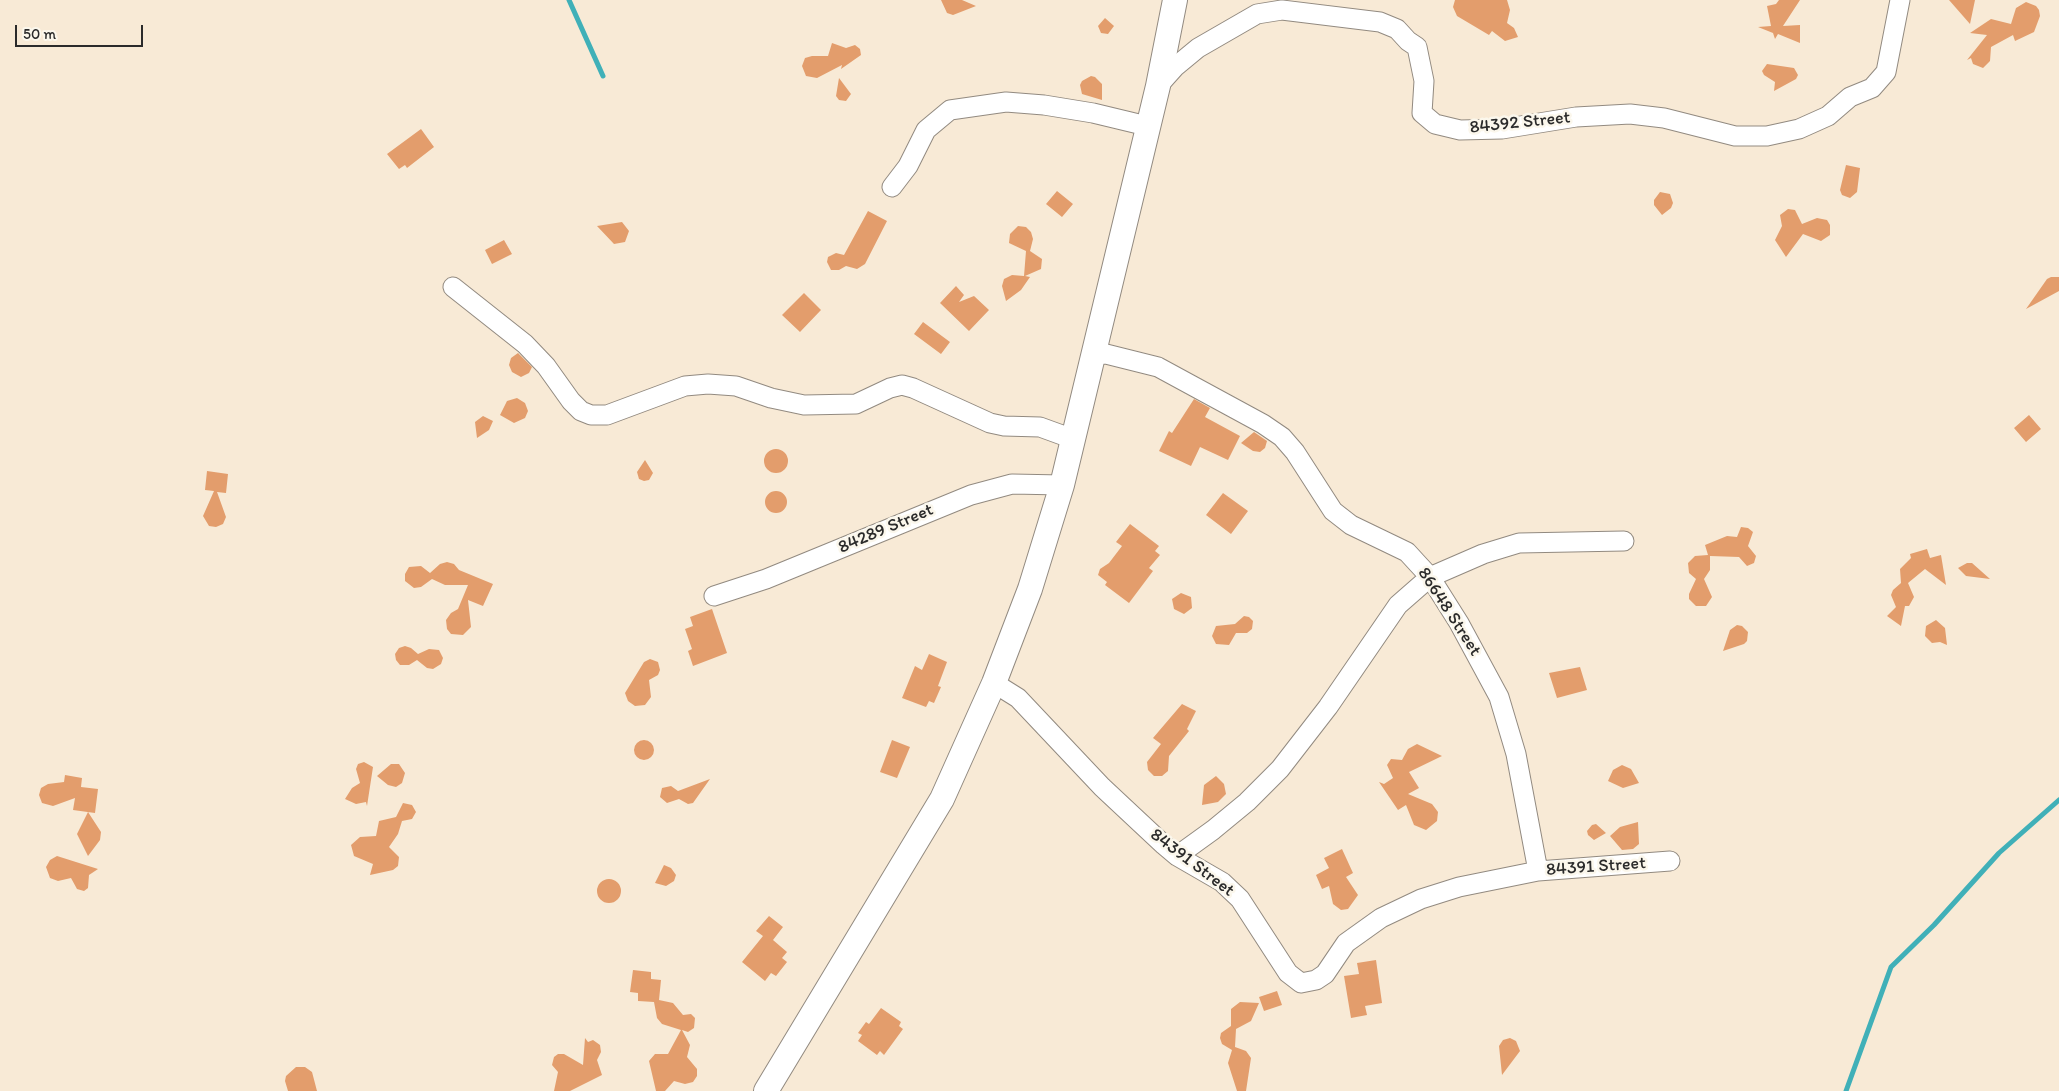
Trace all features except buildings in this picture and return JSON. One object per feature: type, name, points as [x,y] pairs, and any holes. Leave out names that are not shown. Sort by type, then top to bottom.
[{"type":"street","points":[[766,1091],[942,799],[994,683],[1030,589],[1062,485],[1158,86],[1175,0]]},
{"type":"street","name":"84392 Street","points":[[1158,86],[1175,67],[1198,48],[1257,14],[1282,10],[1380,22],[1397,29],[1417,47],[1424,82],[1422,113],[1435,124],[1460,130],[1502,129],[1576,117],[1630,114],[1664,118],[1735,136],[1767,136],[1799,129],[1828,116],[1850,97],[1872,88],[1886,72],[1900,0]]},
{"type":"street","points":[[892,187],[908,166],[926,130],[950,110],[1006,102],[1044,105],[1093,113],[1148,126]]},
{"type":"street","points":[[453,287],[525,344],[546,366],[571,401],[581,411],[591,415],[608,415],[685,386],[708,384],[736,386],[771,398],[804,405],[856,404],[890,388],[902,385],[913,388],[990,423],[1004,426],[1040,428],[1073,439]]},
{"type":"street","name":"86648 Street","points":[[1093,355],[1106,354],[1158,367],[1282,436],[1295,452],[1333,511],[1350,525],[1406,552],[1430,577],[1467,638],[1502,706],[1521,773],[1538,871]]},
{"type":"street","name":"84289 Street","points":[[714,596],[766,579],[971,495],[1012,484],[1062,485]]},
{"type":"street","points":[[1177,856],[1240,808],[1280,770],[1328,707],[1398,605],[1430,577],[1483,554],[1519,543],[1624,540]]},
{"type":"street","name":"84391 Street","points":[[994,683],[1018,698],[1102,787],[1177,856],[1222,882],[1240,900],[1288,973],[1301,983],[1316,980],[1325,974],[1346,943],[1381,918],[1421,899],[1459,887],[1538,871],[1670,861]]},
{"type":"waterway","points":[[569,0],[603,76]]},
{"type":"waterway","points":[[1846,1091],[1891,967],[1934,925],[1999,853],[2059,800]]}]
